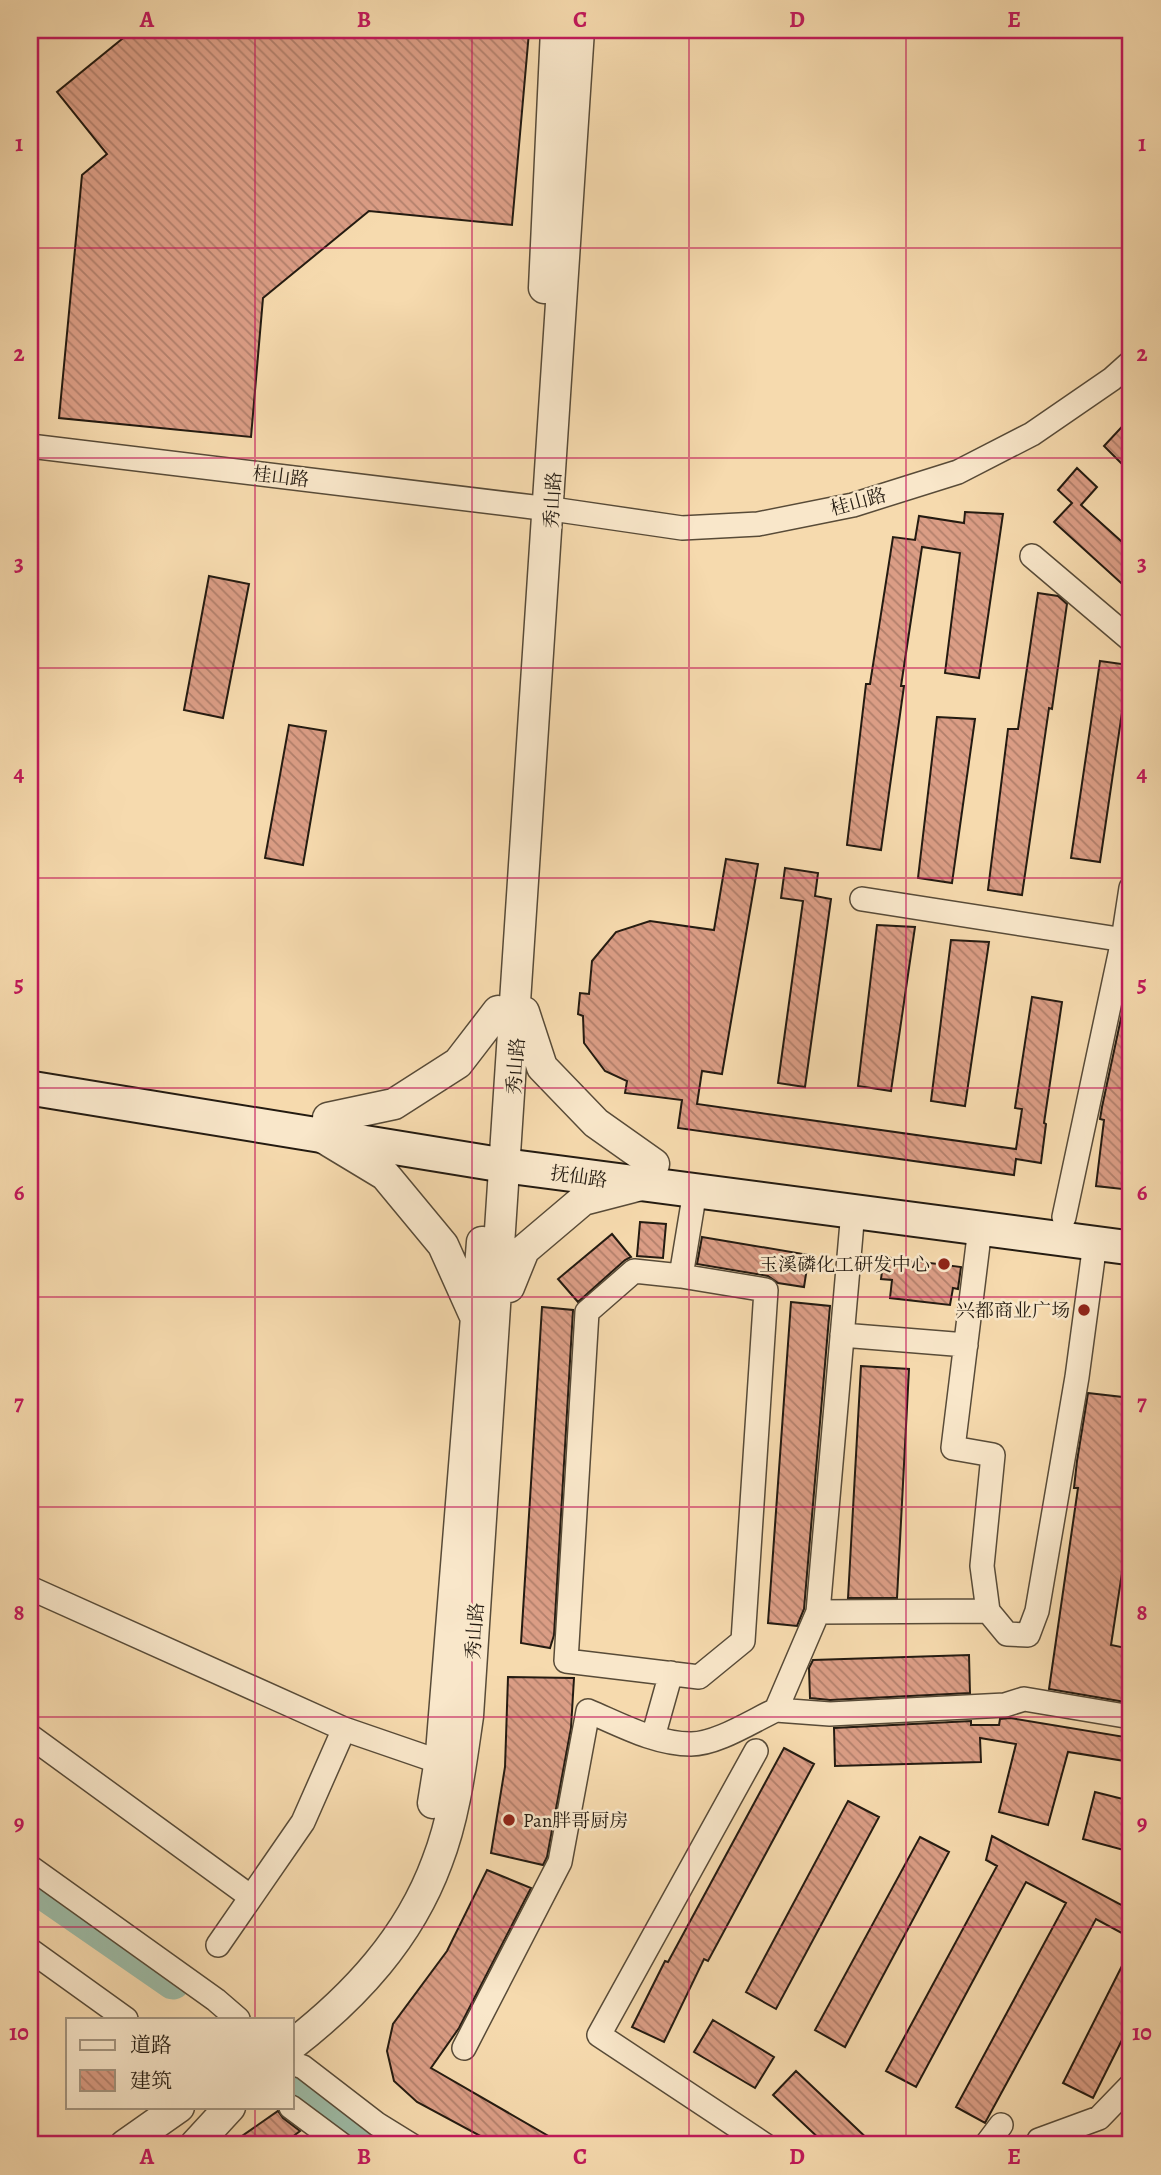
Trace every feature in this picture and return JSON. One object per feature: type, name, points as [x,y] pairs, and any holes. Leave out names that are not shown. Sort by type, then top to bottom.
[{"type":"main road","name":"抚仙路","points":[[30,1070],[324,1127]]},
{"type":"main road","name":"抚仙路","points":[[30,1088],[649,1174],[1131,1226]]},
{"type":"main road","name":"抚仙路","points":[[649,1174],[695,1191],[1131,1248]]},
{"type":"street","name":"秀山路","points":[[543,508],[556,30]]},
{"type":"street","name":"秀山路","points":[[294,2043],[367,1978],[389,1951],[419,1902],[444,1841],[468,1716],[487,1318],[579,30]]},
{"type":"street","name":"桂山路","points":[[30,446],[543,508],[682,528],[758,524],[853,505],[958,472],[1032,434],[1112,379],[1131,362]]},
{"type":"street","points":[[1032,556],[1131,640]]},
{"type":"street","points":[[1064,1217],[1127,941],[1131,888]]},
{"type":"street","points":[[862,899],[1127,941]]},
{"type":"street","points":[[324,1127],[394,1104],[458,1063],[509,1005],[542,1067],[596,1124],[649,1174],[583,1200],[524,1250],[487,1318]]},
{"type":"street","points":[[324,1127],[384,1175],[443,1245],[487,1318]]},
{"type":"street","points":[[681,1276],[695,1191]]},
{"type":"street","points":[[776,1710],[818,1612],[853,1211]]},
{"type":"street","points":[[980,1228],[953,1448],[993,1455],[982,1566],[988,1611],[1006,1634],[1028,1635],[1037,1611],[1096,1243]]},
{"type":"street","points":[[634,1271],[681,1276],[766,1290],[743,1641],[699,1677],[566,1661],[587,1312],[634,1271]]},
{"type":"street","name":"秀山路","points":[[293,2018],[331,1987],[352,1965],[392,1909],[418,1856],[430,1815],[440,1762],[487,1318]]},
{"type":"street","points":[[842,1335],[966,1345]]},
{"type":"street","points":[[30,1588],[345,1729],[440,1762]]},
{"type":"street","points":[[818,1612],[988,1611]]},
{"type":"street","points":[[653,1737],[671,1674]]},
{"type":"street","points":[[464,2048],[560,1862],[587,1711],[653,1737],[692,1744],[721,1737],[776,1710],[830,1714],[1005,1705],[1024,1699],[1131,1717]]},
{"type":"street","points":[[218,1945],[303,1822],[345,1729]]},
{"type":"street","points":[[30,1736],[251,1897]]},
{"type":"street","points":[[755,1751],[599,2035],[765,2145]]},
{"type":"street","points":[[30,1867],[216,2000],[236,2018]]},
{"type":"street","points":[[30,1950],[125,2018]]},
{"type":"street","points":[[294,2064],[303,2067],[377,2124],[411,2145]]},
{"type":"street","points":[[1038,2140],[1099,2118],[1131,2085]]},
{"type":"street","points":[[142,2141],[178,2108]]},
{"type":"street","points":[[195,2145],[229,2108]]},
{"type":"street","points":[[292,2108],[342,2145]]},
{"type":"street","points":[[986,2145],[1001,2125]]},
{"type":"building","points":[[133,30],[529,32],[512,225],[369,211],[263,298],[251,437],[59,418],[82,175],[107,154],[57,92]]},
{"type":"building","points":[[1131,417],[1131,473],[1104,446]]},
{"type":"building","points":[[1077,468],[1097,487],[1081,505],[1131,550],[1131,592],[1054,522],[1072,503],[1058,490]]},
{"type":"building","points":[[965,512],[1003,514],[979,678],[945,673],[960,553],[922,547],[901,686],[904,686],[881,850],[847,845],[866,684],[870,684],[893,537],[915,540],[919,516],[964,523]]},
{"type":"building","points":[[209,576],[249,584],[223,718],[184,710]]},
{"type":"building","points":[[1038,593],[1058,596],[1067,604],[1022,895],[988,890],[1008,729],[1018,729]]},
{"type":"building","points":[[1100,661],[1129,665],[1100,862],[1071,858]]},
{"type":"building","points":[[937,717],[975,719],[952,883],[918,878]]},
{"type":"building","points":[[289,725],[326,731],[303,865],[265,858]]},
{"type":"building","points":[[726,859],[758,864],[722,1074],[702,1071],[697,1104],[1016,1149],[1022,1109],[1015,1108],[1032,997],[1062,1002],[1044,1123],[1041,1163],[1016,1159],[1014,1175],[678,1128],[682,1100],[625,1093],[627,1081],[605,1071],[584,1043],[583,1016],[578,1014],[580,993],[589,994],[592,961],[616,932],[650,921],[714,930]]},
{"type":"building","points":[[785,868],[818,873],[815,896],[831,899],[805,1087],[778,1083],[803,901],[781,898]]},
{"type":"building","points":[[877,925],[915,927],[891,1091],[858,1086]]},
{"type":"building","points":[[951,940],[989,942],[965,1106],[931,1101]]},
{"type":"building","points":[[1123,1009],[1131,1011],[1131,1118],[1128,1137],[1131,1138],[1131,1190],[1096,1186],[1104,1120],[1100,1119]]},
{"type":"building","points":[[640,1222],[666,1224],[663,1258],[637,1256]]},
{"type":"building","points":[[612,1234],[631,1257],[578,1302],[558,1279]]},
{"type":"building","points":[[702,1237],[809,1255],[804,1287],[778,1283],[768,1276],[697,1264]]},
{"type":"building","points":[[884,1257],[961,1267],[958,1289],[953,1288],[950,1305],[890,1298],[892,1280],[881,1279]]},
{"type":"building","points":[[791,1302],[830,1306],[804,1609],[797,1626],[768,1623]]},
{"type":"building","points":[[542,1307],[573,1310],[554,1635],[550,1648],[521,1643]]},
{"type":"building","points":[[861,1366],[909,1369],[897,1598],[848,1598]]},
{"type":"building","points":[[1088,1393],[1131,1398],[1131,1514],[1111,1645],[1131,1649],[1131,1703],[1049,1689],[1078,1488],[1074,1488]]},
{"type":"building","points":[[969,1655],[970,1693],[830,1700],[810,1698],[809,1668],[813,1660]]},
{"type":"building","points":[[508,1677],[574,1678],[571,1728],[547,1857],[543,1865],[491,1853],[505,1767]]},
{"type":"building","points":[[1010,1718],[1131,1738],[1131,1762],[1068,1752],[1048,1825],[999,1812],[1016,1744],[980,1738],[981,1762],[835,1766],[834,1728],[971,1721],[971,1725],[999,1725],[1000,1719]]},
{"type":"building","points":[[784,1748],[814,1764],[708,1961],[704,1959],[664,2042],[632,2027],[665,1961],[668,1962]]},
{"type":"building","points":[[1095,1792],[1131,1801],[1131,1852],[1083,1839]]},
{"type":"building","points":[[848,1801],[879,1817],[776,2009],[746,1992]]},
{"type":"building","points":[[992,1836],[1131,1910],[1131,1938],[1096,1919],[985,2123],[956,2107],[1066,1903],[1026,1882],[916,2087],[886,2071],[997,1866],[986,1860]]},
{"type":"building","points":[[920,1837],[949,1852],[845,2047],[815,2030]]},
{"type":"building","points":[[487,1870],[531,1888],[459,2028],[431,2068],[564,2145],[497,2145],[417,2102],[394,2081],[387,2051],[393,2024],[447,1951]]},
{"type":"building","points":[[1131,1948],[1131,2022],[1093,2098],[1063,2083]]},
{"type":"building","points":[[713,2020],[774,2057],[755,2088],[694,2052]]},
{"type":"building","points":[[796,2071],[874,2145],[826,2145],[773,2095]]},
{"type":"building","points":[[278,2111],[300,2131],[282,2145],[229,2145]]},
{"type":"waterway","points":[[30,1883],[173,1982]]},
{"type":"waterway","points":[[298,2086],[386,2145]]},
{"type":"place","name":"玉溪磷化工研发中心","points":[[944,1264]]},
{"type":"place","name":"兴都商业广场","points":[[1084,1310]]},
{"type":"place","name":"Pan胖哥厨房","points":[[509,1820]]}]
